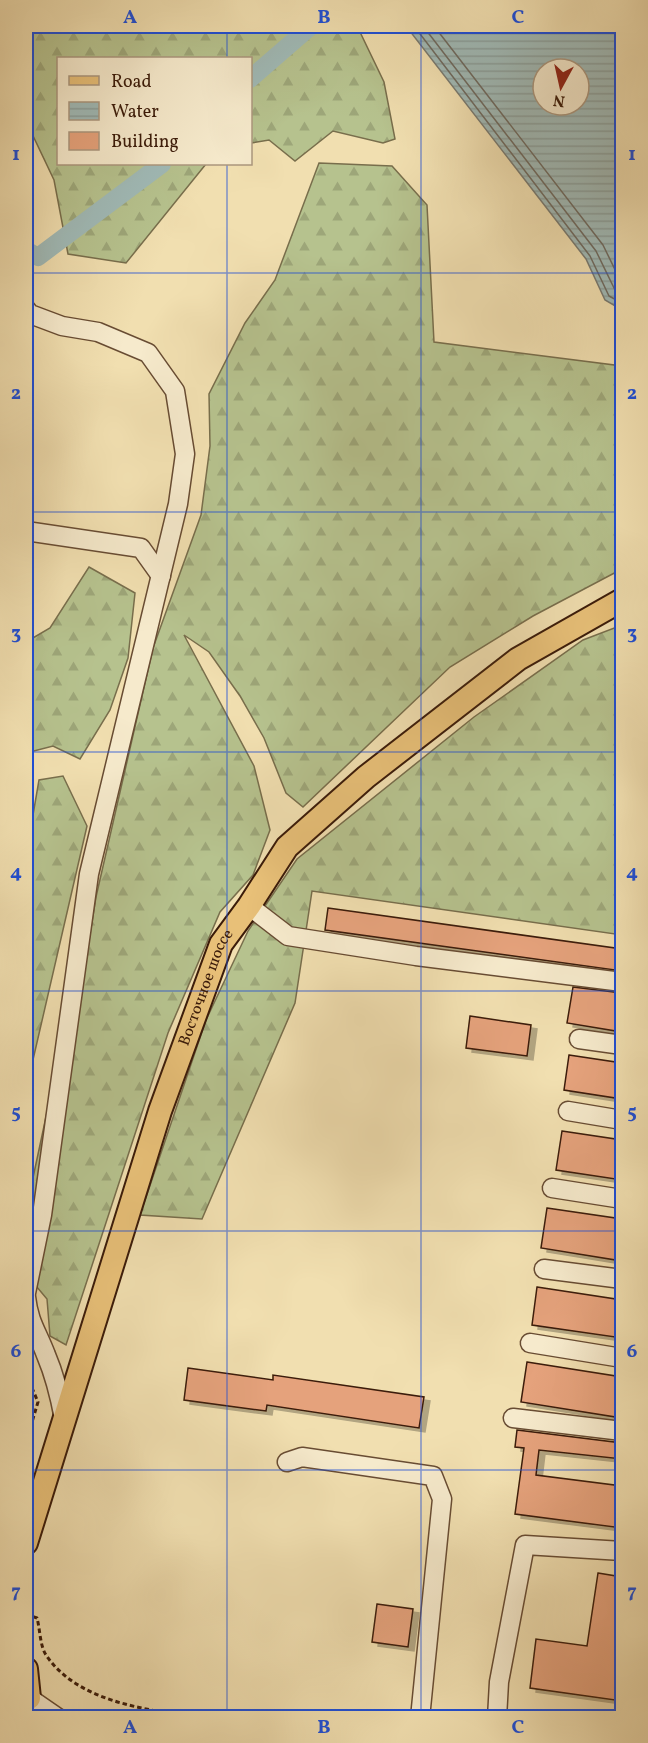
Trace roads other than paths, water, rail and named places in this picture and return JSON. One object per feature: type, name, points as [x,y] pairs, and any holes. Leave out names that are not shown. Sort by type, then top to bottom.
[{"type":"main road","name":"Восточное шоссе","points":[[26,1543],[164,1100],[221,944],[287,847],[366,777],[518,659],[622,600]]},
{"type":"main road","points":[[26,1669],[28,1702]]},
{"type":"street","points":[[26,309],[30,314],[62,327],[98,332],[148,353],[175,391],[185,454],[178,504],[89,874],[42,1215],[26,1295],[28,1319],[46,1353],[58,1387],[64,1419]]},
{"type":"street","points":[[26,531],[141,548],[160,576]]},
{"type":"street","points":[[249,906],[288,936],[416,956],[622,982]]},
{"type":"street","points":[[579,1039],[622,1045]]},
{"type":"street","points":[[568,1111],[622,1120]]},
{"type":"street","points":[[552,1188],[622,1199]]},
{"type":"street","points":[[544,1269],[622,1279]]},
{"type":"street","points":[[530,1343],[622,1358]]},
{"type":"street","points":[[513,1418],[622,1431]]},
{"type":"street","points":[[287,1462],[302,1457],[433,1476],[442,1499],[420,1718]]},
{"type":"street","points":[[496,1718],[500,1682],[525,1545],[622,1551]]},
{"type":"street","points":[[28,1702],[58,1718]]},
{"type":"water","points":[[406,26],[612,26],[622,39],[622,310],[605,300],[586,259]]},
{"type":"waterway","points":[[252,77],[311,26]]},
{"type":"waterway","points":[[26,250],[38,257],[161,165]]}]
